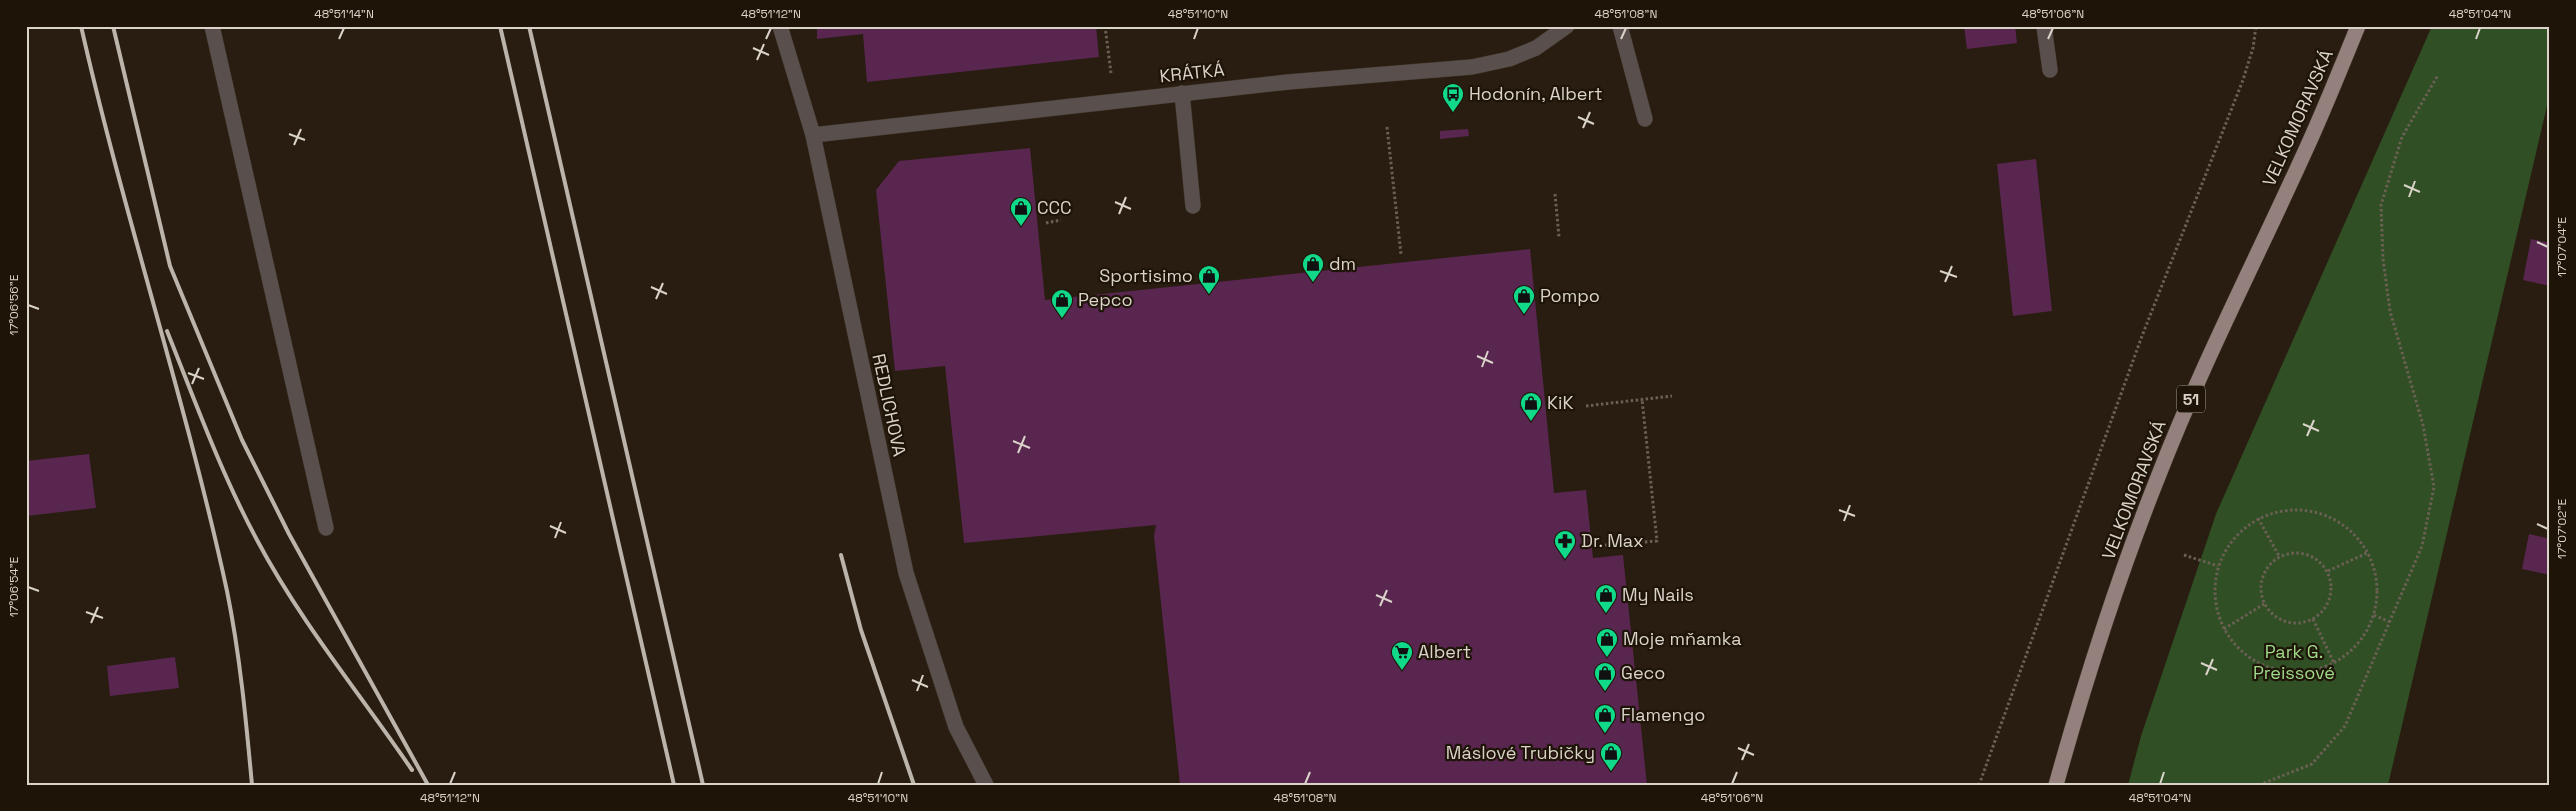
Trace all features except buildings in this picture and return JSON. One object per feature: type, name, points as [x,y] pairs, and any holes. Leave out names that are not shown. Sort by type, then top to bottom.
[{"type":"main road","name":"VELKOMORAVSKÁ","points":[[2056,785],[2074,721],[2118,583],[2158,476],[2200,376],[2313,135],[2358,26]]},
{"type":"lane","points":[[212,26],[326,528]]},
{"type":"lane","name":"REDLICHOVA","points":[[780,26],[813,135],[906,573],[956,727],[986,785]]},
{"type":"lane","name":"KRÁTKÁ","points":[[813,135],[1182,93],[1472,67],[1509,59],[1536,48],[1567,26]]},
{"type":"lane","points":[[1620,26],[1645,119]]},
{"type":"lane","points":[[2044,26],[2050,70]]},
{"type":"lane","points":[[1182,93],[1192,206]]},
{"type":"path","points":[[1105,26],[1114,101]]},
{"type":"path","points":[[1979,785],[2142,336],[2243,80],[2253,48],[2256,26]]},
{"type":"path","points":[[2259,785],[2312,764],[2346,726],[2422,546],[2434,487],[2423,425],[2390,311],[2383,260],[2381,205],[2402,137],[2438,75]]},
{"type":"path","points":[[1387,127],[1401,254]]},
{"type":"path","points":[[1555,194],[1559,237]]},
{"type":"path","points":[[1046,223],[1061,220]]},
{"type":"path","points":[[1586,406],[1672,396]]},
{"type":"path","points":[[1605,545],[1657,540],[1642,399]]},
{"type":"path","points":[[2288,509],[2320,512],[2348,528],[2368,552],[2378,583],[2374,615],[2358,643],[2334,663],[2303,672],[2271,669],[2243,654],[2224,629],[2214,598],[2218,566],[2233,538],[2258,518],[2288,509]]},
{"type":"path","points":[[2258,518],[2279,556]]},
{"type":"path","points":[[2292,552],[2306,554],[2318,560],[2328,571],[2331,584],[2330,598],[2323,610],[2312,619],[2299,623],[2285,622],[2274,615],[2264,604],[2261,591],[2262,577],[2268,565],[2279,556],[2292,552]]},
{"type":"path","points":[[2328,571],[2368,552]]},
{"type":"path","points":[[2184,555],[2218,566]]},
{"type":"path","points":[[2224,629],[2264,604]]},
{"type":"path","points":[[2374,615],[2390,622]]},
{"type":"path","points":[[2312,619],[2334,663]]},
{"type":"green space","name":"Park G. Preissové","points":[[2432,26],[2550,26],[2550,93],[2388,785],[2128,785],[2141,736],[2216,514]]},
{"type":"railway","points":[[81,26],[116,168],[193,449],[227,591],[239,663],[252,785]]},
{"type":"railway","points":[[113,26],[170,266],[242,440],[289,534],[428,785]]},
{"type":"railway","points":[[500,26],[674,785]]},
{"type":"railway","points":[[529,26],[703,785]]},
{"type":"railway","points":[[167,331],[220,463],[257,540],[311,628],[412,770]]},
{"type":"railway","points":[[841,555],[861,630],[914,785]]},
{"type":"place","name":"Hodonín, Albert","points":[[1453,113]]},
{"type":"place","name":"CCC","points":[[1021,227]]},
{"type":"place","name":"dm","points":[[1313,283]]},
{"type":"place","name":"Sportisimo","points":[[1209,295]]},
{"type":"place","name":"Pompo","points":[[1524,315]]},
{"type":"place","name":"Pepco","points":[[1062,319]]},
{"type":"place","name":"KiK","points":[[1531,422]]},
{"type":"place","name":"Dr. Max","points":[[1565,560]]},
{"type":"place","name":"My Nails","points":[[1606,614]]},
{"type":"place","name":"Moje mňamka","points":[[1607,658]]},
{"type":"place","name":"Albert","points":[[1402,671]]},
{"type":"place","name":"Geco","points":[[1605,692]]},
{"type":"place","name":"Flamengo","points":[[1605,734]]},
{"type":"place","name":"Máslové Trubičky","points":[[1611,772]]}]
